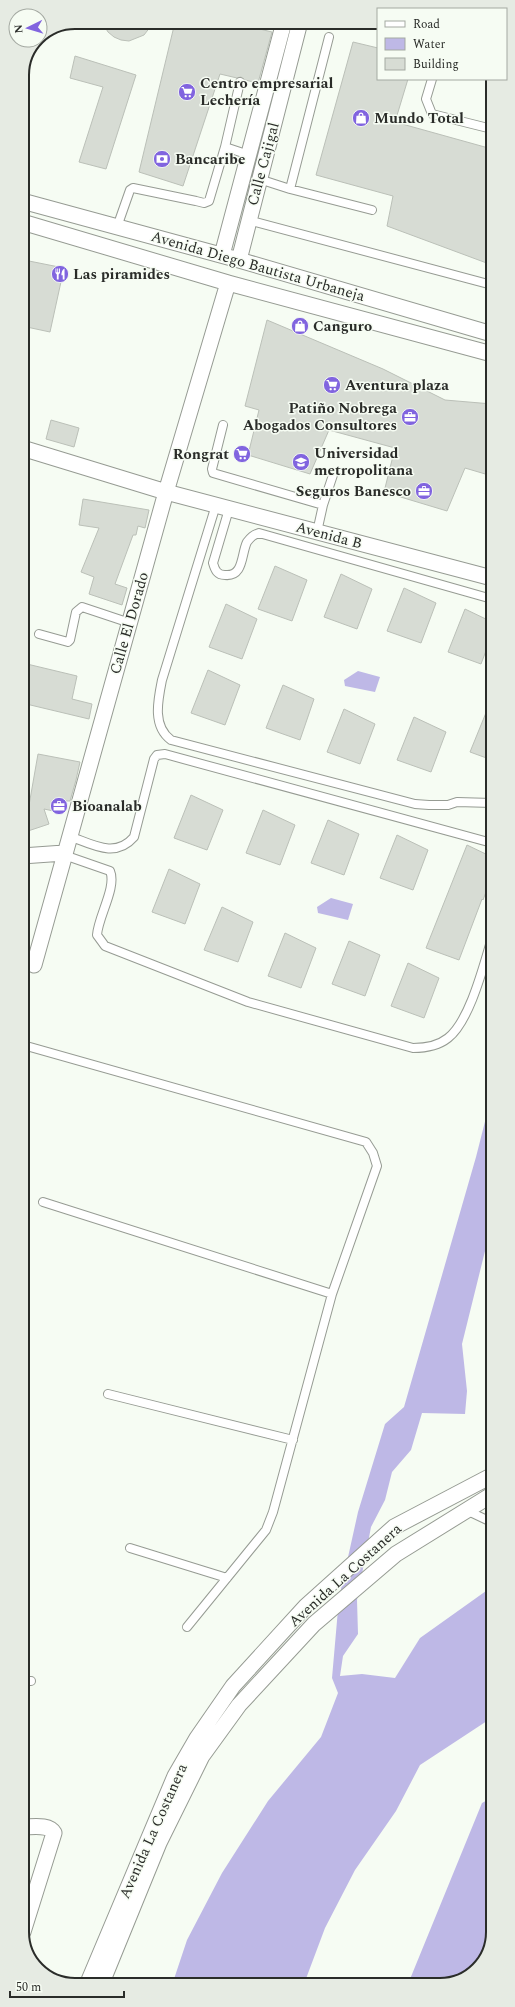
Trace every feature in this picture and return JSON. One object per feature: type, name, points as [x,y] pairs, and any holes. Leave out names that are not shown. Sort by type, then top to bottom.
[{"type":"street","name":"Calle Cajigal","points":[[222,255],[282,29]]},
{"type":"street","name":"Calle Cajigal","points":[[239,260],[248,220],[298,29]]},
{"type":"street","name":"Avenida Diego Bautista Urbaneja","points":[[29,203],[222,255],[486,332]]},
{"type":"street","name":"Avenida Diego Bautista Urbaneja","points":[[29,224],[228,282],[486,352]]},
{"type":"street","name":"Calle El Dorado","points":[[34,965],[166,492],[228,282]]},
{"type":"street","name":"Avenida B","points":[[29,450],[166,492],[486,576]]},
{"type":"street","points":[[29,856],[64,854]]},
{"type":"street","name":"Avenida La Costanera","points":[[90,1978],[175,1776],[197,1738],[233,1686],[306,1606],[394,1527],[433,1508],[486,1479]]},
{"type":"street","name":"Avenida La Costanera","points":[[104,1978],[159,1843],[202,1756],[239,1705],[314,1624],[396,1554],[486,1498]]},
{"type":"street","points":[[29,1828],[47,1827],[54,1833],[29,1913]]},
{"type":"lane","points":[[290,189],[329,37]]},
{"type":"lane","points":[[432,80],[426,99],[432,114],[486,128]]},
{"type":"lane","points":[[117,227],[130,190],[133,188],[196,202],[204,203],[208,201],[225,147],[240,82]]},
{"type":"lane","points":[[225,147],[249,155]]},
{"type":"lane","points":[[259,179],[290,189],[372,210]]},
{"type":"lane","points":[[248,220],[486,283]]},
{"type":"lane","points":[[223,425],[212,469],[213,473],[323,505]]},
{"type":"lane","points":[[316,532],[333,475]]},
{"type":"lane","points":[[223,507],[213,563],[216,572],[222,575],[230,576],[236,573],[240,567],[247,543],[253,535],[259,533],[486,597]]},
{"type":"lane","points":[[223,507],[162,680],[158,709],[161,727],[166,736],[171,740],[415,804],[448,805],[457,802],[486,803]]},
{"type":"lane","points":[[39,634],[68,642],[76,612],[82,607],[130,623]]},
{"type":"lane","points":[[69,836],[107,850],[124,846],[131,841],[134,837],[154,759],[158,755],[165,754],[486,841]]},
{"type":"lane","points":[[64,854],[110,871],[112,883],[97,930],[97,935],[105,946],[248,1002],[413,1048],[425,1048],[438,1044],[448,1038],[461,1024],[481,977],[486,959]]},
{"type":"lane","points":[[29,1048],[38,1049],[366,1142],[374,1154],[377,1166],[332,1294],[294,1440],[273,1512],[266,1530],[187,1627]]},
{"type":"lane","points":[[43,1202],[332,1294]]},
{"type":"lane","points":[[108,1394],[294,1440]]},
{"type":"lane","points":[[468,1510],[486,1519]]},
{"type":"lane","points":[[130,1548],[227,1578]]},
{"type":"water","points":[[358,671],[380,677],[375,692],[345,686],[344,680]]},
{"type":"water","points":[[331,898],[353,904],[348,920],[318,913],[317,907]]},
{"type":"water","points":[[486,1118],[486,1247],[462,1344],[467,1391],[465,1414],[422,1413],[411,1450],[392,1472],[385,1500],[371,1527],[357,1600],[358,1634],[343,1656],[340,1676],[362,1674],[395,1678],[420,1638],[486,1591],[486,1722],[420,1765],[396,1811],[355,1870],[325,1928],[306,1978],[174,1978],[187,1940],[222,1873],[268,1801],[321,1737],[338,1693],[332,1678],[339,1598],[358,1512],[385,1424],[404,1407]]},
{"type":"water","points":[[486,1801],[486,1932],[484,1947],[473,1965],[458,1975],[440,1978],[410,1978],[482,1803]]},
{"type":"building","points":[[106,29],[149,29],[144,35],[129,41],[114,37]]},
{"type":"building","points":[[173,29],[260,29],[272,32],[258,83],[245,80],[241,77],[237,78],[220,74],[183,186],[139,172]]},
{"type":"building","points":[[353,42],[377,48],[377,80],[408,80],[395,122],[486,147],[486,263],[387,226],[393,196],[316,175]]},
{"type":"building","points":[[75,56],[136,75],[106,169],[79,162],[103,87],[70,78]]},
{"type":"building","points":[[29,261],[64,268],[50,332],[29,328]]},
{"type":"building","name":"Aventura plaza","points":[[267,320],[383,369],[445,400],[486,403],[486,474],[465,468],[447,511],[384,492],[395,448],[329,430],[310,474],[248,455],[259,410],[245,406]]},
{"type":"building","points":[[51,420],[79,428],[74,447],[46,439]]},
{"type":"building","points":[[83,499],[149,510],[145,528],[138,526],[136,535],[133,535],[115,584],[127,588],[122,605],[89,594],[94,577],[81,572],[99,528],[79,525]]},
{"type":"building","points":[[275,566],[307,580],[292,621],[258,609]]},
{"type":"building","points":[[341,574],[372,589],[357,629],[324,617]]},
{"type":"building","points":[[404,588],[436,603],[421,643],[387,631]]},
{"type":"building","points":[[226,604],[257,619],[242,659],[209,647]]},
{"type":"building","points":[[465,609],[486,619],[486,651],[481,664],[448,652]]},
{"type":"building","points":[[29,664],[77,676],[72,699],[92,704],[89,719],[29,705]]},
{"type":"building","points":[[208,670],[240,685],[225,725],[191,713]]},
{"type":"building","points":[[283,685],[314,699],[300,740],[266,728]]},
{"type":"building","points":[[344,709],[375,724],[360,764],[327,752]]},
{"type":"building","points":[[486,713],[486,758],[470,752]]},
{"type":"building","points":[[414,717],[446,732],[431,772],[397,760]]},
{"type":"building","points":[[38,754],[80,762],[70,801],[66,801],[63,813],[44,809],[49,824],[29,831],[29,805]]},
{"type":"building","points":[[191,795],[223,810],[207,850],[174,838]]},
{"type":"building","points":[[263,810],[295,825],[280,865],[246,853]]},
{"type":"building","points":[[328,820],[359,834],[344,875],[311,863]]},
{"type":"building","points":[[397,835],[428,850],[413,890],[380,878]]},
{"type":"building","points":[[467,845],[486,854],[486,892],[459,960],[426,948]]},
{"type":"building","points":[[169,869],[200,884],[185,924],[152,912]]},
{"type":"building","points":[[222,907],[253,922],[238,962],[204,950]]},
{"type":"building","points":[[285,933],[316,948],[301,988],[268,976]]},
{"type":"building","points":[[349,941],[380,955],[365,996],[332,984]]},
{"type":"building","points":[[408,963],[439,978],[424,1018],[391,1006]]},
{"type":"place","name":"Centro empresarial Lechería","points":[[187,92]]},
{"type":"place","name":"Mundo Total","points":[[361,118]]},
{"type":"place","name":"Bancaribe","points":[[162,159]]},
{"type":"place","name":"Las piramides","points":[[60,274]]},
{"type":"place","name":"Canguro","points":[[300,326]]},
{"type":"place","name":"Aventura plaza","points":[[332,385]]},
{"type":"place","name":"Patiño Nobrega Abogados Consultores","points":[[410,417]]},
{"type":"place","name":"Rongrat","points":[[242,454]]},
{"type":"place","name":"Universidad metropolitana","points":[[301,462]]},
{"type":"place","name":"Seguros Banesco","points":[[424,491]]},
{"type":"place","name":"Bioanalab","points":[[59,806]]}]
